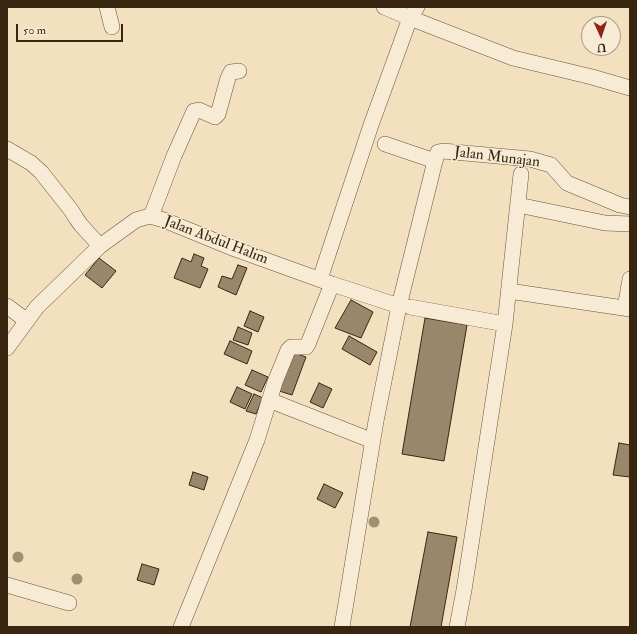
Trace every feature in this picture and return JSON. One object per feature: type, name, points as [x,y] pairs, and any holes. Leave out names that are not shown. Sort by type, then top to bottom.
[{"type":"street","points":[[107,7],[112,27]]},
{"type":"street","points":[[384,7],[414,13],[513,58],[592,77],[630,88]]},
{"type":"street","points":[[181,627],[257,440],[275,382],[288,350],[291,347],[306,347],[308,344],[371,125],[414,13]]},
{"type":"street","points":[[150,216],[194,111],[199,110],[215,117],[218,114],[228,78],[232,72],[238,71]]},
{"type":"street","points":[[385,144],[435,161]]},
{"type":"street","points":[[7,149],[41,172],[79,222],[100,246]]},
{"type":"street","name":"Jalan Munajan","points":[[342,627],[373,441],[405,306],[438,152],[443,151],[530,160],[551,165],[567,183],[620,205],[630,207]]},
{"type":"street","points":[[456,627],[464,590],[505,324],[521,174]]},
{"type":"street","points":[[518,205],[605,223],[630,224]]},
{"type":"street","name":"Jalan Abdul Halim","points":[[7,348],[37,307],[100,246],[136,220],[150,216],[326,282],[405,306],[505,324]]},
{"type":"street","points":[[509,291],[628,309],[630,279]]},
{"type":"street","points":[[7,306],[27,321]]},
{"type":"street","points":[[269,400],[373,441]]},
{"type":"street","points":[[7,585],[69,603]]},
{"type":"building","points":[[194,254],[204,258],[201,266],[208,269],[200,288],[174,278],[182,258],[191,262]]},
{"type":"building","points":[[99,258],[116,271],[102,288],[85,275]]},
{"type":"building","points":[[238,265],[247,268],[236,295],[218,287],[222,276],[232,279]]},
{"type":"building","points":[[351,300],[373,312],[361,338],[335,328]]},
{"type":"building","points":[[250,311],[264,317],[258,332],[244,326]]},
{"type":"building","points":[[425,318],[467,325],[444,461],[402,454]]},
{"type":"building","points":[[238,327],[252,333],[248,345],[233,340]]},
{"type":"building","points":[[349,336],[377,352],[370,365],[342,349]]},
{"type":"building","points":[[230,341],[252,351],[247,364],[224,354]]},
{"type":"building","points":[[289,351],[306,357],[292,395],[276,390]]},
{"type":"building","points":[[252,370],[268,377],[261,392],[245,385]]},
{"type":"building","points":[[319,383],[332,389],[323,408],[310,402]]},
{"type":"building","points":[[237,387],[252,394],[245,409],[230,402]]},
{"type":"building","points":[[254,394],[263,398],[256,414],[246,411]]},
{"type":"building","points":[[619,443],[630,445],[630,477],[613,475]]},
{"type":"building","points":[[193,472],[208,477],[204,490],[189,485]]},
{"type":"building","points":[[324,484],[343,493],[335,508],[317,499]]},
{"type":"building","points":[[428,532],[457,537],[441,627],[410,627]]},
{"type":"building","points":[[142,564],[159,569],[154,585],[137,580]]}]
